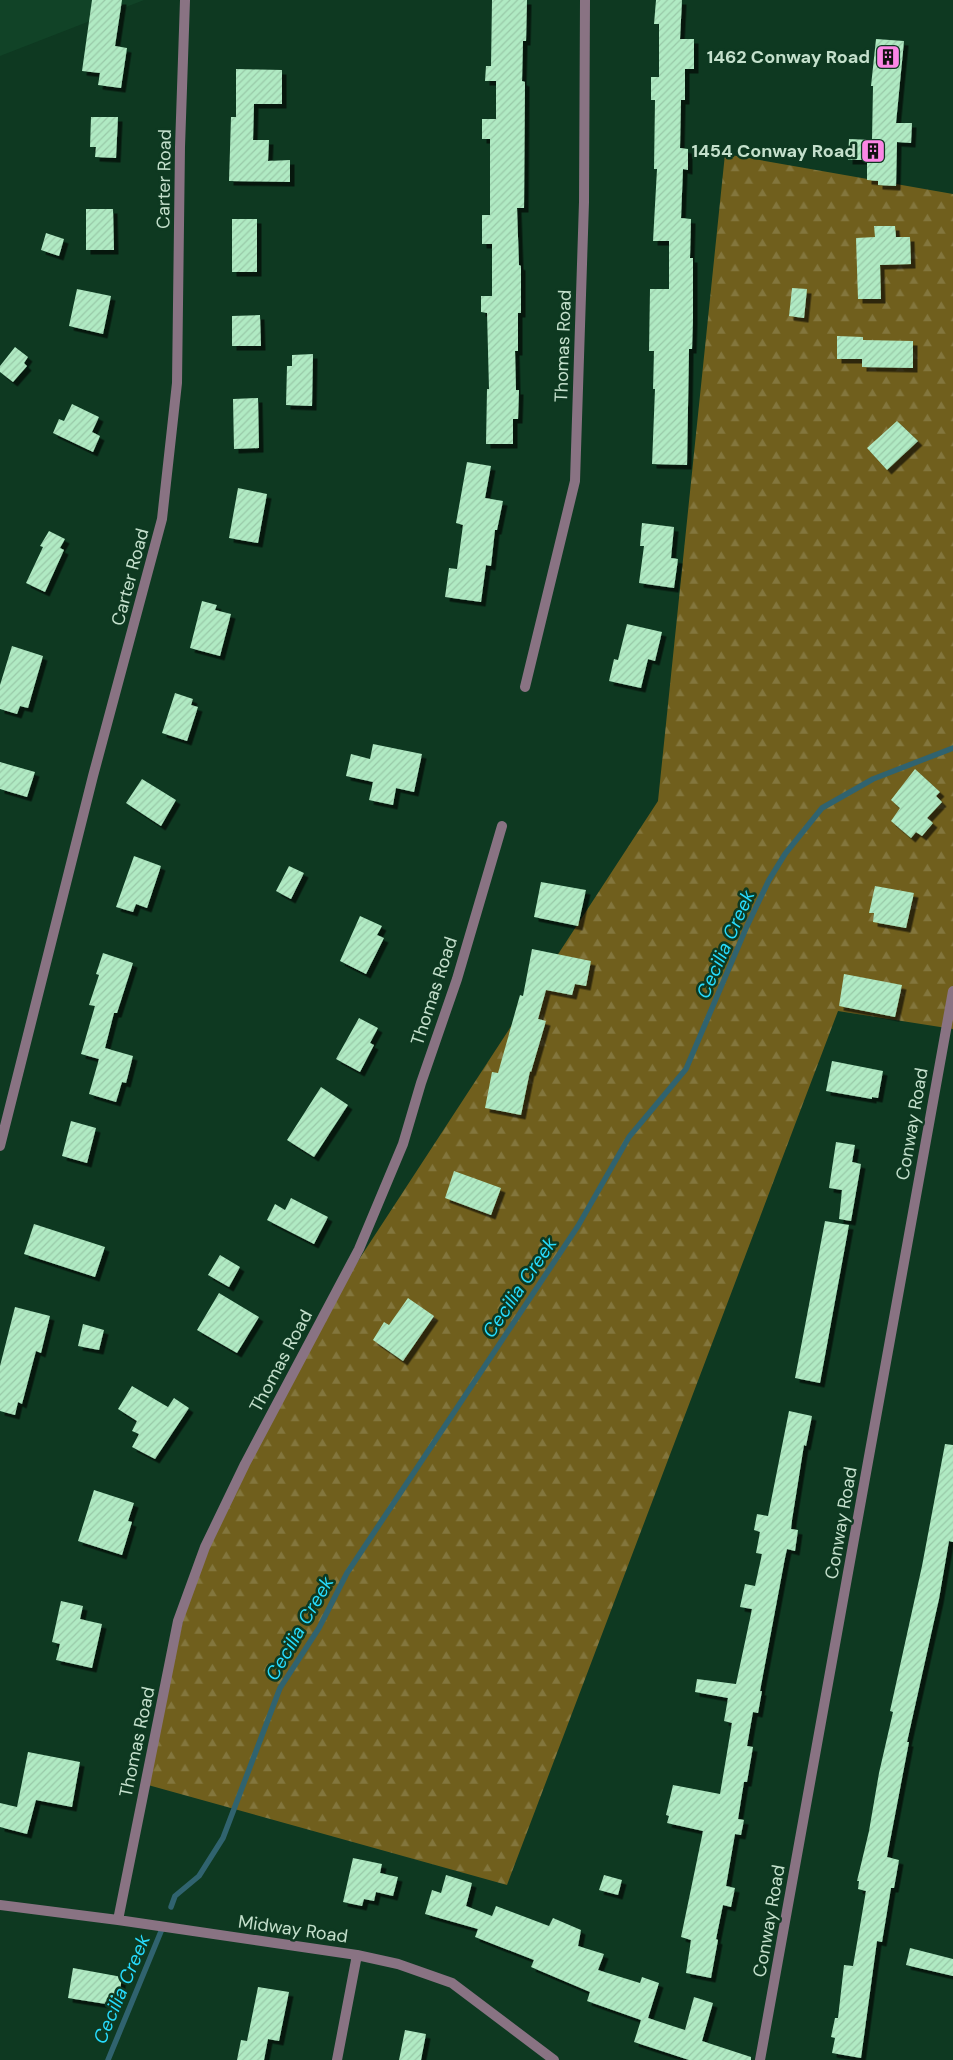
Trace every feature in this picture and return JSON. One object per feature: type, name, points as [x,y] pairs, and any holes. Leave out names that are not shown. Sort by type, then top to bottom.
[{"type":"street","name":"Carter Road","points":[[0,1146],[93,776],[162,519],[177,383],[185,0]]},
{"type":"street","name":"Thomas Road","points":[[525,687],[575,481],[584,202],[585,0]]},
{"type":"street","name":"Thomas Road","points":[[118,1920],[178,1621],[209,1538],[244,1464],[359,1249],[403,1144],[457,979],[502,826]]},
{"type":"street","name":"Conway Road","points":[[760,2060],[953,991]]},
{"type":"street","name":"Midway Road","points":[[0,1905],[118,1920],[357,1955],[398,1964],[452,1983],[554,2060]]},
{"type":"street","points":[[337,2060],[357,1955]]},
{"type":"shaded area","points":[[0,0],[144,0],[0,56]]},
{"type":"green space","points":[[725,154],[953,194],[953,1029],[838,1011],[507,1885],[148,1785],[196,1558],[311,1333],[658,801]]},
{"type":"building","points":[[92,0],[122,0],[115,46],[127,48],[121,88],[98,85],[100,73],[82,71]]},
{"type":"building","points":[[492,0],[527,0],[526,41],[523,41],[522,81],[525,82],[524,208],[517,208],[519,265],[521,266],[521,313],[518,313],[518,351],[515,351],[516,390],[519,390],[518,419],[513,419],[513,444],[486,444],[487,389],[489,389],[487,313],[481,312],[481,296],[492,296],[492,244],[482,244],[482,215],[490,215],[490,139],[482,139],[482,119],[496,119],[496,81],[485,81],[486,66],[491,66]]},
{"type":"building","points":[[656,0],[682,0],[680,39],[694,39],[694,69],[685,69],[685,100],[681,100],[680,148],[688,149],[688,170],[683,169],[681,218],[691,219],[690,258],[693,258],[693,319],[692,349],[689,349],[687,465],[652,464],[655,389],[653,389],[654,351],[649,351],[650,289],[669,289],[669,241],[653,241],[657,169],[654,169],[655,100],[651,100],[651,77],[659,77],[659,24],[654,24]]},
{"type":"building","points":[[876,39],[904,41],[896,123],[912,123],[911,143],[897,142],[896,186],[878,185],[878,181],[867,180],[867,160],[848,160],[849,139],[872,140],[873,86],[871,86]]},
{"type":"building","points":[[236,69],[282,70],[282,104],[254,104],[253,140],[269,140],[268,161],[290,160],[290,182],[229,181],[231,117],[236,117]]},
{"type":"building","points":[[91,117],[118,117],[116,158],[95,157],[96,147],[90,147]]},
{"type":"building","points":[[86,209],[113,209],[114,250],[86,250]]},
{"type":"building","points":[[232,219],[257,219],[257,272],[232,272]]},
{"type":"building","points":[[874,226],[895,226],[896,237],[910,237],[911,264],[880,265],[881,299],[858,299],[856,238],[875,237]]},
{"type":"building","points":[[46,233],[64,239],[59,256],[41,250]]},
{"type":"building","points":[[792,288],[807,289],[804,318],[789,316]]},
{"type":"building","points":[[77,289],[111,296],[103,334],[69,326]]},
{"type":"building","points":[[260,315],[261,346],[232,346],[232,316]]},
{"type":"building","points":[[837,336],[863,337],[863,340],[913,341],[913,368],[862,367],[862,359],[837,359]]},
{"type":"building","points":[[15,347],[28,357],[24,363],[27,366],[13,382],[0,372],[0,366]]},
{"type":"building","points":[[313,354],[312,406],[286,405],[287,366],[292,366],[292,355]]},
{"type":"building","points":[[258,398],[259,448],[234,449],[233,399]]},
{"type":"building","points":[[72,404],[99,417],[92,432],[100,436],[93,452],[53,433],[59,419],[64,421]]},
{"type":"building","points":[[897,421],[918,441],[887,470],[867,448]]},
{"type":"building","points":[[467,462],[491,466],[485,498],[503,501],[497,530],[495,530],[491,566],[486,565],[481,602],[445,597],[449,568],[457,569],[463,525],[456,523]]},
{"type":"building","points":[[238,488],[267,494],[258,543],[229,538]]},
{"type":"building","points":[[642,523],[674,527],[671,558],[678,559],[674,588],[639,583],[644,546],[640,546]]},
{"type":"building","points":[[49,531],[65,539],[60,548],[64,550],[45,592],[26,583],[43,547],[40,546]]},
{"type":"building","points":[[202,601],[217,605],[215,610],[231,614],[220,656],[190,648]]},
{"type":"building","points":[[627,624],[662,632],[655,661],[648,659],[641,688],[609,681],[614,659],[618,660]]},
{"type":"building","points":[[12,646],[43,656],[28,708],[20,706],[17,714],[0,709],[0,685]]},
{"type":"building","points":[[175,693],[193,699],[191,705],[198,707],[187,741],[162,733]]},
{"type":"building","points":[[373,744],[422,754],[414,792],[396,788],[393,805],[369,800],[373,782],[346,776],[351,754],[370,759]]},
{"type":"building","points":[[0,762],[35,772],[27,797],[0,789]]},
{"type":"building","points":[[915,769],[940,792],[936,796],[942,802],[927,818],[933,823],[922,836],[916,832],[911,838],[891,821],[900,808],[891,800]]},
{"type":"building","points":[[142,779],[176,800],[161,826],[126,803]]},
{"type":"building","points":[[134,856],[161,866],[147,908],[136,904],[133,912],[116,907]]},
{"type":"building","points":[[289,866],[304,873],[291,899],[276,891]]},
{"type":"building","points":[[541,882],[586,890],[578,926],[534,917]]},
{"type":"building","points":[[875,886],[914,893],[906,928],[873,922],[874,913],[869,913]]},
{"type":"building","points":[[360,916],[382,926],[377,935],[384,938],[366,974],[340,961]]},
{"type":"building","points":[[532,949],[591,961],[586,986],[575,984],[572,995],[546,990],[538,1019],[546,1021],[530,1071],[521,1115],[485,1108],[492,1072],[498,1073],[520,995],[523,996]]},
{"type":"building","points":[[103,953],[133,963],[117,1013],[114,1013],[105,1048],[133,1056],[126,1083],[122,1082],[116,1102],[89,1094],[99,1059],[81,1054],[95,1006],[89,1005],[99,975],[96,974]]},
{"type":"building","points":[[844,974],[902,985],[895,1017],[839,1006]]},
{"type":"building","points":[[359,1018],[378,1028],[370,1043],[374,1045],[360,1072],[336,1059]]},
{"type":"building","points":[[832,1061],[883,1071],[878,1098],[872,1097],[872,1099],[826,1091]]},
{"type":"building","points":[[321,1087],[348,1105],[314,1157],[287,1140]]},
{"type":"building","points":[[71,1121],[96,1128],[87,1163],[62,1156]]},
{"type":"building","points":[[836,1142],[855,1145],[852,1162],[861,1164],[851,1221],[839,1219],[842,1190],[829,1188]]},
{"type":"building","points":[[454,1171],[501,1188],[491,1215],[445,1198]]},
{"type":"building","points":[[291,1198],[328,1217],[314,1244],[267,1220],[275,1204],[285,1210]]},
{"type":"building","points":[[825,1221],[849,1225],[820,1383],[795,1378]]},
{"type":"building","points":[[34,1224],[105,1247],[95,1277],[24,1254]]},
{"type":"building","points":[[220,1255],[240,1267],[229,1287],[208,1275]]},
{"type":"building","points":[[219,1293],[259,1317],[237,1353],[197,1330]]},
{"type":"building","points":[[408,1298],[434,1316],[403,1361],[373,1340],[384,1322],[389,1325]]},
{"type":"building","points":[[15,1307],[50,1316],[41,1353],[36,1351],[22,1404],[18,1402],[15,1415],[0,1411],[0,1366]]},
{"type":"building","points":[[83,1324],[104,1330],[99,1350],[78,1346]]},
{"type":"building","points":[[132,1386],[168,1407],[174,1398],[189,1408],[155,1459],[132,1447],[139,1434],[132,1431],[137,1421],[118,1409]]},
{"type":"building","points":[[789,1411],[812,1416],[806,1446],[804,1445],[792,1520],[791,1529],[798,1530],[795,1551],[787,1549],[760,1691],[762,1691],[758,1713],[753,1712],[747,1746],[753,1747],[747,1782],[744,1782],[738,1819],[744,1820],[741,1835],[735,1834],[726,1886],[735,1888],[731,1907],[723,1905],[711,1978],[686,1973],[691,1940],[681,1937],[703,1831],[667,1823],[669,1816],[666,1815],[673,1785],[720,1794],[732,1723],[724,1721],[728,1698],[695,1692],[697,1679],[736,1684],[752,1609],[740,1607],[745,1584],[755,1586],[762,1554],[756,1553],[760,1532],[754,1530],[757,1514],[768,1516]]},
{"type":"building","points":[[945,1444],[953,1445],[953,1542],[949,1541],[939,1599],[907,1742],[909,1742],[887,1857],[899,1860],[894,1888],[891,1888],[882,1942],[877,1941],[861,2058],[832,2053],[835,2038],[831,2037],[835,2018],[838,2018],[844,1965],[853,1966],[866,1891],[858,1889],[859,1881],[857,1881],[893,1712],[890,1711],[922,1566]]},
{"type":"building","points":[[94,1490],[134,1503],[128,1521],[132,1522],[122,1555],[78,1541]]},
{"type":"building","points":[[61,1601],[83,1606],[80,1619],[102,1624],[92,1668],[56,1660],[60,1644],[52,1642]]},
{"type":"building","points":[[28,1752],[80,1762],[72,1807],[36,1800],[27,1834],[0,1827],[0,1803],[17,1807]]},
{"type":"building","points":[[353,1858],[382,1864],[380,1873],[398,1877],[393,1896],[376,1892],[374,1901],[364,1899],[362,1906],[343,1902]]},
{"type":"building","points":[[446,1875],[472,1883],[466,1906],[492,1916],[496,1906],[549,1926],[553,1918],[581,1930],[578,1946],[604,1954],[598,1970],[640,1983],[642,1977],[659,1983],[648,2018],[685,2030],[694,1997],[713,2003],[702,2041],[751,2057],[751,2060],[689,2060],[634,2042],[641,2020],[587,2001],[590,1992],[531,1967],[534,1960],[475,1937],[478,1929],[425,1914],[432,1890],[441,1893]]},
{"type":"building","points":[[604,1875],[622,1880],[618,1895],[599,1890]]},
{"type":"building","points":[[910,1948],[953,1959],[953,1976],[906,1965]]},
{"type":"building","points":[[73,1968],[122,1977],[118,2003],[107,2001],[106,2004],[68,1998]]},
{"type":"building","points":[[258,1987],[289,1992],[279,2041],[268,2039],[264,2060],[237,2060],[241,2040],[247,2041]]},
{"type":"building","points":[[405,2030],[426,2034],[421,2060],[399,2060]]},
{"type":"waterway","name":"Cecilia Creek","points":[[171,1907],[175,1896],[199,1876],[223,1838],[280,1688],[319,1628],[347,1573],[578,1226],[629,1137],[686,1069],[747,926],[769,880],[785,854],[822,808],[873,779],[953,748]]},
{"type":"waterway","name":"Cecilia Creek","points":[[108,2060],[162,1929]]},
{"type":"place","name":"1462 Conway Road","points":[[888,57]]},
{"type":"place","name":"1454 Conway Road","points":[[873,151]]}]
